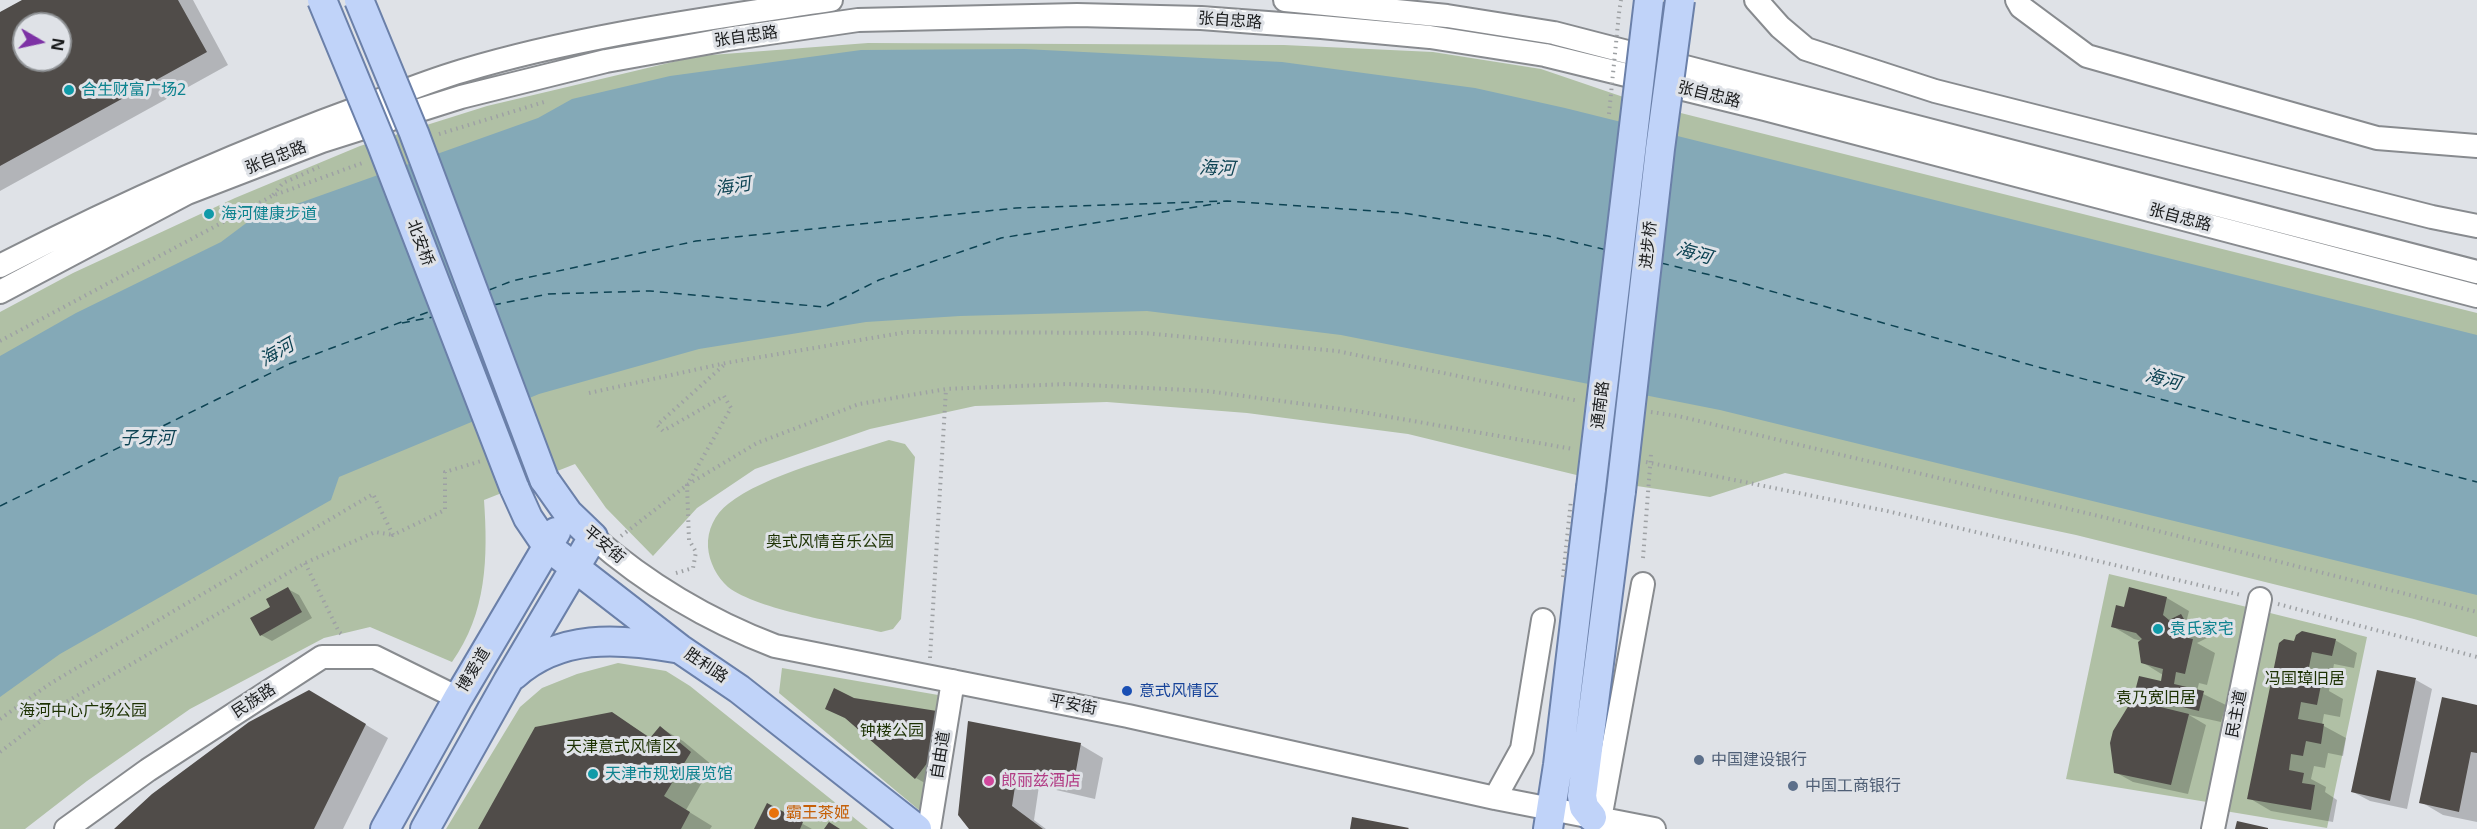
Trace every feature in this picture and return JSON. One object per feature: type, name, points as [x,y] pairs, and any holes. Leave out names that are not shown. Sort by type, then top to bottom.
[{"type":"main road","name":"北安桥","points":[[322,0],[382,145],[514,487]]},
{"type":"main road","name":"北安桥","points":[[359,0],[414,133],[544,479]]},
{"type":"main road","name":"通南路","points":[[1549,819],[1649,0]]},
{"type":"main road","name":"进步桥","points":[[1596,818],[1584,807],[1582,796],[1680,0]]},
{"type":"main road","name":"平安街","points":[[544,479],[568,513],[581,551]]},
{"type":"main road","name":"胜利路","points":[[514,487],[528,518],[581,551],[680,649],[740,688],[917,829]]},
{"type":"main road","points":[[527,581],[532,555],[528,518]]},
{"type":"main road","points":[[527,581],[542,566],[581,551]]},
{"type":"main road","points":[[425,829],[581,551]]},
{"type":"main road","name":"博爱道","points":[[385,829],[527,581]]},
{"type":"main road","points":[[508,681],[531,662],[574,644],[616,640],[680,649]]},
{"type":"street","name":"张自忠路","points":[[0,266],[96,217],[216,163],[314,124],[462,71],[593,39],[689,21],[831,0]]},
{"type":"street","name":"张自忠路","points":[[1285,0],[1447,16],[1554,33],[2477,272]]},
{"type":"street","points":[[1756,0],[1780,27],[1806,49],[1935,91],[2432,218],[2477,226]]},
{"type":"street","points":[[2018,0],[2021,7],[2087,56],[2377,138],[2477,146]]},
{"type":"street","name":"张自忠路","points":[[0,292],[187,192],[321,141],[461,97],[606,61],[728,39],[857,10],[888,9],[1201,18],[1430,37],[1545,55],[1765,109],[2477,297]]},
{"type":"street","name":"平安街","points":[[581,551],[646,579],[730,629],[775,646],[1180,726],[1495,798],[1549,819],[1596,818],[1654,829]]},
{"type":"street","points":[[1596,818],[1643,584]]},
{"type":"street","name":"民主道","points":[[2213,829],[2260,599]]},
{"type":"street","points":[[1495,798],[1522,749],[1543,620]]},
{"type":"street","name":"民族路","points":[[66,829],[148,770],[322,657],[375,657],[458,698]]},
{"type":"street","name":"自由道","points":[[929,829],[953,681]]},
{"type":"path","points":[[1619,13],[1621,0]]},
{"type":"path","points":[[434,136],[466,124],[544,102]]},
{"type":"path","points":[[0,341],[272,196],[369,160]]},
{"type":"path","points":[[272,196],[283,183],[326,164]]},
{"type":"path","points":[[589,393],[726,363],[907,332],[1144,333],[1337,351],[1580,401]]},
{"type":"path","points":[[581,551],[687,485],[731,408],[724,396],[663,431],[657,424],[726,363]]},
{"type":"path","points":[[929,677],[946,389]]},
{"type":"path","points":[[1646,411],[1690,419],[2107,518],[2477,612]]},
{"type":"path","points":[[0,752],[66,702],[305,563],[375,532],[393,535],[445,510],[445,472],[502,455]]},
{"type":"path","points":[[646,579],[693,568],[696,552],[689,540],[687,485]]},
{"type":"path","points":[[0,719],[51,683],[373,494],[393,535]]},
{"type":"path","points":[[305,563],[339,632],[375,657]]},
{"type":"green space","name":"子牙河","points":[[868,43],[1284,45],[1433,52],[1541,69],[1641,103],[2477,313],[2477,637],[2414,619],[2076,535],[1785,473],[1710,497],[1597,480],[1408,434],[1247,413],[1107,402],[975,406],[870,429],[755,469],[697,508],[653,556],[606,508],[575,464],[484,500],[486,542],[483,584],[472,624],[452,662],[370,627],[324,638],[190,709],[87,781],[25,829],[0,829],[0,312],[73,273],[235,198],[360,146],[487,106],[698,56]]},
{"type":"green space","name":"奥式风情音乐公园","points":[[889,440],[905,444],[915,457],[901,619],[893,629],[881,632],[780,609],[742,595],[724,583],[712,564],[708,541],[713,523],[728,504],[743,494],[783,475]]},
{"type":"green space","name":"袁乃宽旧居","points":[[2109,574],[2247,607],[2207,802],[2066,779]]},
{"type":"green space","name":"冯国璋旧居","points":[[2266,612],[2367,637],[2327,828],[2225,811]]},
{"type":"green space","name":"天津意式风情区","points":[[618,663],[666,671],[690,686],[868,829],[446,829],[520,707],[542,688],[577,674]]},
{"type":"green space","name":"钟楼公园","points":[[782,668],[944,696],[925,815],[779,693]]},
{"type":"water","name":"子牙河","points":[[1024,49],[1282,62],[1475,88],[1565,108],[2477,335],[2477,595],[1720,410],[1341,335],[1147,311],[960,316],[866,322],[699,349],[539,394],[339,477],[331,500],[60,654],[0,697],[0,356],[76,313],[221,242],[249,221],[538,118],[572,99],[670,76],[861,50]]},
{"type":"building","name":"合生财富广场2","points":[[22,0],[178,0],[207,52],[0,166],[0,12]]},
{"type":"building","points":[[288,587],[302,612],[260,636],[250,618],[270,607],[266,599]]},
{"type":"building","points":[[2129,587],[2167,597],[2163,615],[2169,620],[2181,614],[2187,624],[2175,631],[2174,635],[2193,639],[2185,674],[2176,672],[2174,684],[2204,691],[2199,711],[2134,695],[2139,676],[2161,681],[2163,669],[2141,663],[2138,642],[2142,639],[2136,633],[2111,627],[2116,605],[2124,607]]},
{"type":"building","points":[[2302,631],[2336,639],[2332,656],[2312,652],[2306,682],[2321,685],[2317,705],[2301,702],[2298,719],[2324,724],[2321,744],[2306,741],[2303,756],[2291,754],[2289,770],[2304,773],[2302,783],[2315,785],[2311,810],[2247,799],[2279,643],[2284,639],[2294,641],[2296,635]]},
{"type":"building","points":[[2377,670],[2416,678],[2390,801],[2351,792]]},
{"type":"building","points":[[834,688],[854,698],[937,711],[928,762],[915,779],[845,718],[825,709]]},
{"type":"building","points":[[309,690],[366,724],[314,829],[114,829],[152,794],[249,722]]},
{"type":"building","points":[[2442,697],[2477,705],[2477,753],[2471,752],[2459,812],[2419,803]]},
{"type":"building","points":[[2132,700],[2189,714],[2171,785],[2114,773],[2110,743],[2113,731]]},
{"type":"building","name":"天津市规划展览馆","points":[[612,712],[650,738],[660,726],[691,752],[664,796],[690,812],[681,829],[478,829],[535,727]]},
{"type":"building","name":"郎丽兹酒店","points":[[968,721],[1081,743],[1073,787],[1017,774],[1012,806],[1043,829],[969,829],[958,815]]},
{"type":"building","name":"霸王茶姬","points":[[767,803],[803,822],[800,829],[754,829]]},
{"type":"building","points":[[1352,817],[1409,828],[1350,829]]},
{"type":"building","points":[[2237,821],[2268,828],[2268,829],[2235,829]]},
{"type":"building","points":[[829,822],[840,829],[824,829]]},
{"type":"ferry route","points":[[489,290],[512,281],[696,241],[1016,208],[1227,201],[1403,213],[1548,236],[1607,250]]},
{"type":"ferry route","points":[[493,305],[548,294],[650,291],[825,307],[879,280],[1001,238],[1220,203]]},
{"type":"ferry route","points":[[1661,263],[1739,282],[2038,367],[2477,482]]},
{"type":"ferry route","points":[[0,506],[289,364],[431,311]]},
{"type":"ferry route","points":[[402,323],[433,317]]},
{"type":"place","name":"合生财富广场2","points":[[69,90]]},
{"type":"place","name":"海河健康步道","points":[[209,214]]},
{"type":"place","name":"袁氏家宅","points":[[2158,629]]},
{"type":"place","name":"意式风情区","points":[[1127,691]]},
{"type":"place","name":"中国建设银行","points":[[1699,760]]},
{"type":"place","name":"天津市规划展览馆","points":[[593,774]]},
{"type":"place","name":"郎丽兹酒店","points":[[989,781]]},
{"type":"place","name":"中国工商银行","points":[[1793,786]]},
{"type":"place","name":"霸王茶姬","points":[[774,813]]},
{"type":"water label","name":"海河","points":[[1217,169]]},
{"type":"water label","name":"海河","points":[[733,187]]},
{"type":"water label","name":"海河","points":[[1694,254]]},
{"type":"water label","name":"海河","points":[[277,353]]},
{"type":"water label","name":"海河","points":[[2163,380]]},
{"type":"park label","name":"海河中心广场公园","points":[[83,711]]}]
